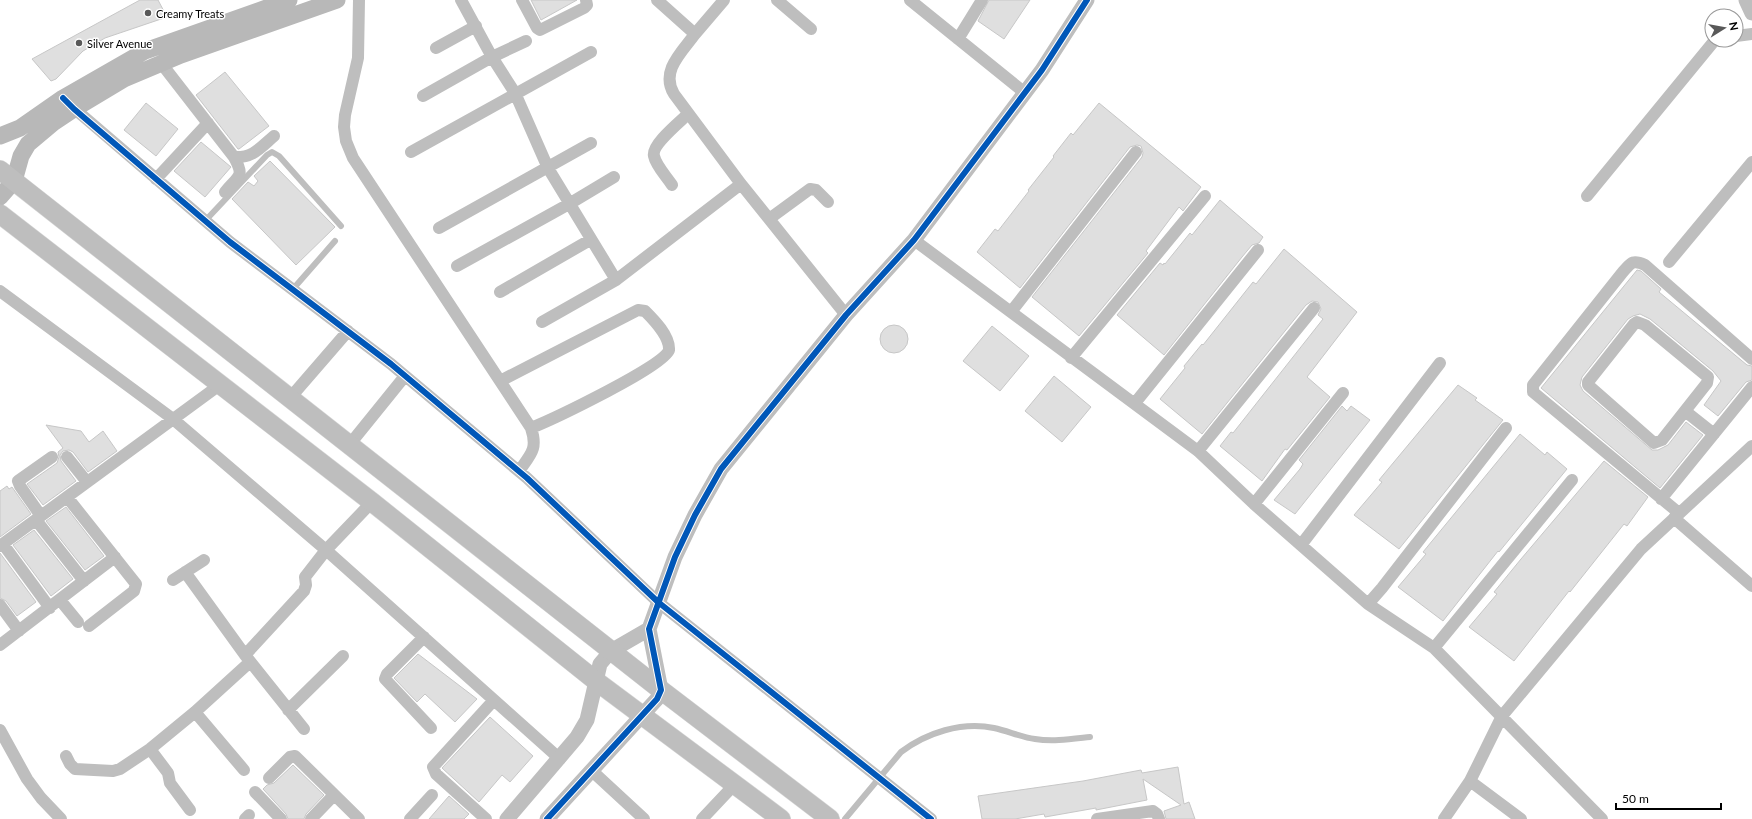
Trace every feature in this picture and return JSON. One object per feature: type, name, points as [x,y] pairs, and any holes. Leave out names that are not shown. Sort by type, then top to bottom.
[{"type":"main road","points":[[0,197],[7,176],[28,144],[53,123],[68,104],[145,51],[289,0]]},
{"type":"main road","points":[[0,136],[161,63],[337,0]]},
{"type":"main road","points":[[7,176],[350,444],[611,651],[830,819]]},
{"type":"main road","points":[[0,214],[372,502],[596,681],[781,819]]},
{"type":"street","points":[[359,0],[358,58],[345,115],[344,128],[346,141],[353,158],[531,428],[535,440],[535,447],[519,471]]},
{"type":"street","points":[[461,0],[492,57],[515,93],[548,168],[590,240],[616,280]]},
{"type":"street","points":[[522,0],[537,28],[540,30],[584,8],[586,5],[586,0]]},
{"type":"street","points":[[657,0],[695,34]]},
{"type":"street","points":[[724,0],[695,34],[670,69],[670,87],[688,114],[741,184],[846,315]]},
{"type":"street","points":[[777,0],[811,29]]},
{"type":"street","points":[[910,0],[1025,93]]},
{"type":"street","points":[[958,39],[982,0]]},
{"type":"street","points":[[547,819],[657,699],[661,690],[649,629],[674,557],[695,515],[721,469],[846,315],[914,240],[1042,70],[1087,0]]},
{"type":"street","points":[[1746,0],[1752,13]]},
{"type":"street","points":[[436,48],[476,26]]},
{"type":"street","points":[[423,96],[492,57],[526,41]]},
{"type":"street","points":[[1587,196],[1708,48]]},
{"type":"street","points":[[411,152],[591,52]]},
{"type":"street","points":[[161,63],[234,157],[241,172],[225,192]]},
{"type":"street","points":[[68,104],[230,242],[405,376],[519,471],[658,602],[931,819]]},
{"type":"street","points":[[672,185],[655,160],[653,153],[659,142],[688,114]]},
{"type":"street","points":[[156,179],[208,123]]},
{"type":"street","points":[[234,157],[252,155],[274,136]]},
{"type":"street","points":[[439,228],[591,143]]},
{"type":"street","points":[[1011,312],[1136,152]]},
{"type":"street","points":[[1669,262],[1752,162]]},
{"type":"street","points":[[457,266],[569,204],[614,177]]},
{"type":"street","points":[[542,322],[616,280],[741,184]]},
{"type":"street","points":[[769,219],[810,189],[816,190],[828,202]]},
{"type":"street","points":[[1071,358],[1205,196]]},
{"type":"street","points":[[500,292],[590,240]]},
{"type":"street","points":[[914,240],[1198,451],[1254,504],[1368,604],[1434,648],[1602,819]]},
{"type":"street","points":[[1135,403],[1258,250]]},
{"type":"street","points":[[1752,359],[1645,265],[1636,261],[1631,262],[1533,385],[1533,392],[1661,499],[1676,516],[1752,586]]},
{"type":"street","points":[[0,291],[173,419],[326,550],[560,759]]},
{"type":"street","points":[[1198,451],[1314,308]]},
{"type":"street","points":[[500,381],[638,310],[645,311],[666,337],[669,350],[666,356],[649,368],[573,409],[531,428]]},
{"type":"street","points":[[1637,322],[1645,325],[1708,377],[1707,383],[1685,411],[1662,440],[1654,443],[1588,385],[1588,382],[1637,322]]},
{"type":"street","points":[[290,398],[348,331]]},
{"type":"street","points":[[1301,545],[1440,363]]},
{"type":"street","points":[[350,444],[405,376]]},
{"type":"street","points":[[50,608],[1,545],[220,384]]},
{"type":"street","points":[[1661,499],[1752,387]]},
{"type":"street","points":[[1254,504],[1343,393]]},
{"type":"street","points":[[1685,411],[1714,434]]},
{"type":"street","points":[[1368,604],[1506,428]]},
{"type":"street","points":[[1444,819],[1470,781],[1502,716],[1642,549],[1752,446]]},
{"type":"street","points":[[52,457],[18,481],[39,518],[84,581]]},
{"type":"street","points":[[67,457],[87,482]]},
{"type":"street","points":[[1434,648],[1572,480]]},
{"type":"street","points":[[60,600],[84,624],[134,591],[136,587],[136,584],[67,497]]},
{"type":"street","points":[[66,756],[70,764],[75,769],[113,771],[120,769],[150,749],[195,712],[248,658],[304,591],[306,585],[305,577],[326,550],[372,502]]},
{"type":"street","points":[[0,645],[50,608],[114,557]]},
{"type":"street","points":[[173,580],[204,560]]},
{"type":"street","points":[[185,572],[248,658],[304,730]]},
{"type":"street","points":[[0,605],[19,631]]},
{"type":"street","points":[[507,819],[560,759],[577,737],[586,720],[600,664],[611,651],[649,629]]},
{"type":"street","points":[[424,637],[387,674],[385,679],[431,728]]},
{"type":"street","points":[[288,710],[343,656]]},
{"type":"street","points":[[486,819],[436,774],[433,767],[494,700]]},
{"type":"street","points":[[195,712],[244,770]]},
{"type":"street","points":[[0,730],[27,779],[41,798],[61,819]]},
{"type":"street","points":[[150,749],[168,773],[170,784],[190,810]]},
{"type":"street","points":[[269,778],[290,757],[295,756],[358,819]]},
{"type":"street","points":[[591,770],[644,819]]},
{"type":"street","points":[[1470,781],[1521,819]]},
{"type":"street","points":[[702,819],[735,784]]},
{"type":"street","points":[[255,792],[281,819]]},
{"type":"street","points":[[311,819],[334,795]]},
{"type":"street","points":[[410,819],[432,795]]},
{"type":"street","points":[[1097,819],[1153,811],[1157,814],[1159,819]]},
{"type":"lane","points":[[205,221],[267,155],[272,152],[279,156],[341,226]]},
{"type":"lane","points":[[293,289],[335,241]]},
{"type":"lane","points":[[845,819],[902,752],[911,745],[930,735],[959,727],[993,728],[1035,739],[1056,740],[1090,738]]},
{"type":"building","name":"Silver Avenue","points":[[140,0],[158,0],[167,17],[105,38],[83,51],[56,79],[51,81],[32,59]]},
{"type":"building","points":[[531,0],[577,0],[541,20]]},
{"type":"building","points":[[989,0],[1030,0],[1004,39],[978,21]]},
{"type":"building","points":[[225,72],[269,126],[239,149],[196,95]]},
{"type":"building","points":[[146,103],[178,129],[156,156],[124,130]]},
{"type":"building","points":[[1099,103],[1201,187],[1183,211],[1179,207],[1146,251],[1148,253],[1079,336],[1032,297],[1142,157],[1143,153],[1141,146],[1137,145],[1130,147],[1020,288],[977,252],[995,229],[998,231],[1071,133],[1073,135]]},
{"type":"building","points":[[201,142],[231,167],[205,197],[174,171]]},
{"type":"building","points":[[270,161],[335,227],[296,265],[232,199],[248,182],[254,186],[258,181],[254,176]]},
{"type":"building","points":[[1220,200],[1263,237],[1259,243],[1252,245],[1164,355],[1117,315],[1160,263],[1163,265],[1164,263],[1165,264],[1190,233],[1192,235]]},
{"type":"building","points":[[1284,249],[1357,312],[1307,377],[1330,397],[1287,450],[1285,449],[1262,481],[1220,446],[1231,432],[1233,433],[1323,319],[1318,315],[1321,309],[1318,302],[1312,301],[1306,305],[1202,434],[1160,399],[1185,368],[1184,366],[1202,344],[1203,345],[1253,282],[1256,284]]},
{"type":"building","points":[[1637,270],[1641,271],[1661,289],[1659,292],[1747,365],[1752,366],[1752,380],[1746,382],[1718,416],[1704,405],[1721,381],[1713,371],[1650,319],[1640,314],[1628,319],[1582,377],[1580,385],[1583,391],[1652,450],[1658,450],[1668,445],[1686,422],[1703,435],[1660,488],[1541,388]]},
{"type":"building","points":[[894,325],[904,329],[908,339],[904,349],[894,353],[884,349],[880,339],[884,329]]},
{"type":"building","points":[[992,326],[1029,356],[1000,391],[963,361]]},
{"type":"building","points":[[1054,376],[1091,407],[1062,442],[1025,411]]},
{"type":"building","points":[[1458,385],[1477,398],[1475,400],[1503,420],[1399,549],[1354,515],[1382,482],[1379,480]]},
{"type":"building","points":[[1342,406],[1347,411],[1351,406],[1370,420],[1295,514],[1274,500],[1300,469],[1303,464],[1299,460]]},
{"type":"building","points":[[46,425],[81,431],[89,442],[103,431],[117,451],[88,472],[73,452],[69,450],[63,451],[60,455],[61,461],[76,481],[43,505],[27,484],[57,463],[59,457],[58,452],[63,448]]},
{"type":"building","points":[[1520,434],[1545,455],[1547,452],[1567,469],[1499,552],[1498,551],[1443,621],[1398,587],[1426,554],[1423,552]]},
{"type":"building","points":[[1604,461],[1648,497],[1627,526],[1624,524],[1514,661],[1469,627],[1497,594],[1494,592]]},
{"type":"building","points":[[7,486],[9,489],[12,487],[31,514],[0,537],[0,491]]},
{"type":"building","points":[[66,507],[104,556],[85,570],[46,521]]},
{"type":"building","points":[[34,530],[73,579],[51,596],[13,545]]},
{"type":"building","points":[[0,553],[36,602],[17,616],[6,601],[0,598]]},
{"type":"building","points":[[418,654],[477,699],[455,722],[425,694],[417,702],[394,678]]},
{"type":"building","points":[[490,717],[533,756],[510,782],[502,775],[479,802],[442,768]]},
{"type":"building","points":[[293,765],[324,795],[306,814],[304,819],[288,819],[286,814],[263,789],[267,785],[274,783]]},
{"type":"building","points":[[1178,767],[1184,804],[1189,802],[1195,819],[1166,819],[1164,811],[1181,805],[1143,779],[1147,800],[1096,810],[1096,808],[1045,817],[1044,814],[1015,819],[982,819],[978,796],[1083,781],[1141,770],[1142,773]]},
{"type":"building","points":[[449,796],[469,814],[464,819],[429,819]]},
{"type":"cycle path","points":[[547,819],[657,699],[661,690],[649,629],[675,557],[695,515],[721,469],[846,315],[914,240],[1042,70],[1087,0]]},
{"type":"cycle path","points":[[63,98],[230,242],[391,364],[527,478],[658,602],[931,819]]},
{"type":"place","name":"Creamy Treats","points":[[148,13]]},
{"type":"place","name":"Silver Avenue","points":[[79,43]]}]
